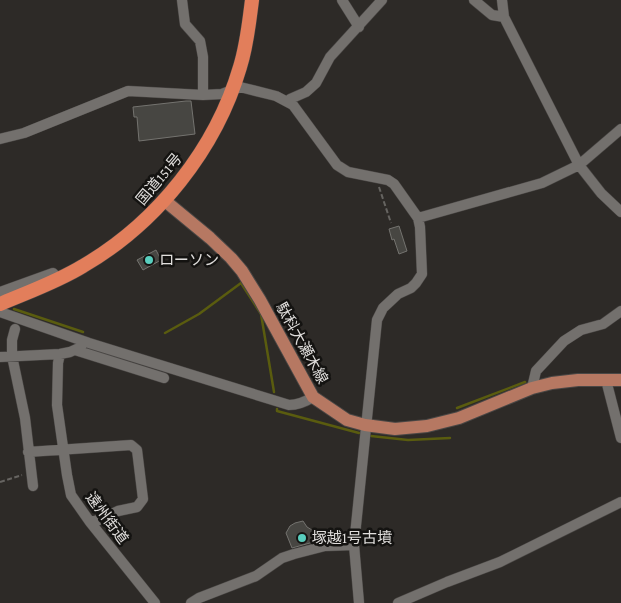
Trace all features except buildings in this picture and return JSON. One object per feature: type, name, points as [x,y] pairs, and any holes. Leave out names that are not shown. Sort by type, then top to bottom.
[{"type":"highway","name":"国道151号","points":[[2,310],[83,267],[113,247],[146,220],[188,172],[212,134],[233,90],[246,42],[252,0]]},
{"type":"main road","name":"駄科大瀬木線","points":[[164,200],[210,238],[242,271],[313,397],[347,420],[365,425],[395,429],[427,426],[459,418],[532,388],[552,383],[621,380]]},
{"type":"street","points":[[182,0],[185,24],[200,41],[203,57],[203,95]]},
{"type":"street","points":[[342,0],[358,27]]},
{"type":"street","points":[[289,102],[290,99],[306,92],[316,83],[330,57],[382,0]]},
{"type":"street","points":[[474,0],[492,15],[504,17]]},
{"type":"street","points":[[502,0],[504,17],[579,165],[601,192],[621,212]]},
{"type":"street","points":[[0,139],[24,133],[128,92],[203,95],[222,94],[240,87],[276,96],[293,105],[337,166],[348,172],[388,180],[394,184],[418,218],[422,274],[411,288],[398,294],[383,308],[377,320],[354,545],[359,603]]},
{"type":"street","points":[[418,218],[542,183],[579,165],[621,129]]},
{"type":"street","points":[[0,292],[52,273],[58,279]]},
{"type":"street","points":[[2,310],[88,343],[289,405],[304,402],[313,397]]},
{"type":"street","points":[[532,388],[536,371],[564,341],[582,330],[603,324],[621,311]]},
{"type":"street","points":[[16,329],[12,340],[12,356],[25,418],[33,486]]},
{"type":"street","points":[[0,357],[60,354],[70,352],[74,347],[88,343]]},
{"type":"street","points":[[74,347],[164,378]]},
{"type":"street","name":"遠州街道","points":[[60,354],[57,405],[71,495],[90,522],[155,603]]},
{"type":"street","points":[[606,380],[621,438]]},
{"type":"street","points":[[28,452],[132,445],[137,450],[143,499],[137,507],[118,511],[90,522]]},
{"type":"street","points":[[398,603],[500,562],[621,502]]},
{"type":"street","points":[[192,603],[199,598],[256,576],[282,558],[325,546],[354,545]]},
{"type":"path","points":[[376,177],[391,223]]},
{"type":"path","points":[[0,482],[31,472]]},
{"type":"waterway","points":[[165,333],[199,314],[241,283],[261,314],[274,392]]},
{"type":"waterway","points":[[14,309],[83,332]]},
{"type":"waterway","points":[[457,408],[525,382]]},
{"type":"waterway","points":[[277,409],[277,411],[359,433]]},
{"type":"waterway","points":[[371,436],[408,440],[450,438]]},
{"type":"place","name":"ローソン","points":[[149,260]]},
{"type":"place","name":"塚越1号古墳","points":[[302,538]]}]
